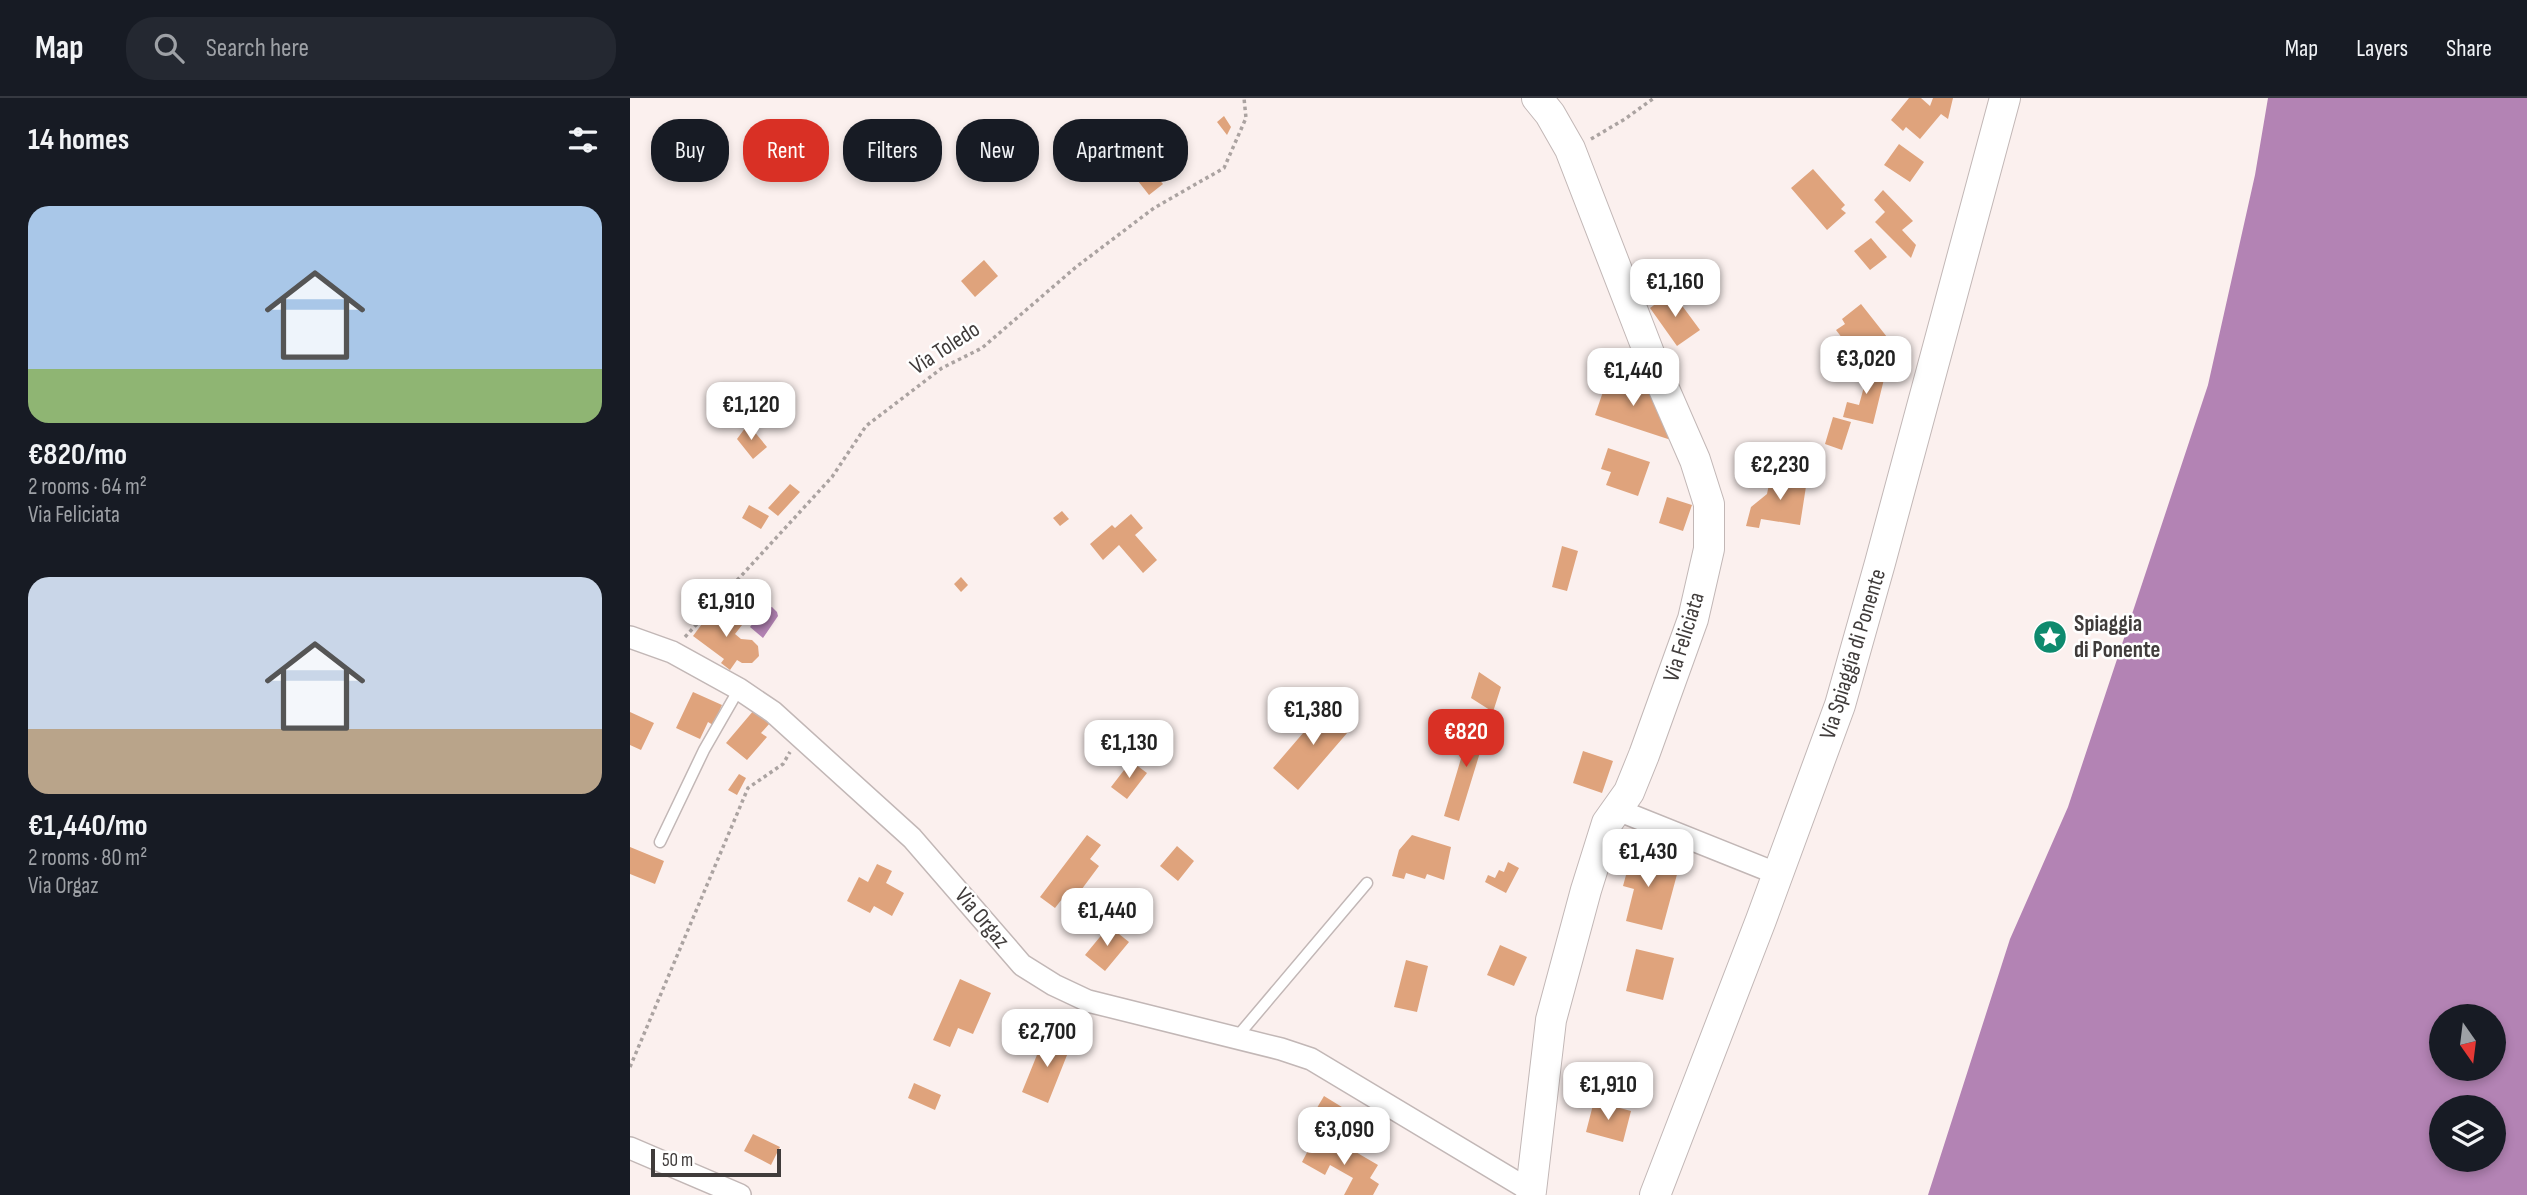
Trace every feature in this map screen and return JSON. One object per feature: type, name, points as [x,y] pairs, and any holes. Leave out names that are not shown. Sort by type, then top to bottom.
[{"type":"street","name":"Via Feliciata","points":[[1536,1194],[1551,1020],[1607,823],[1629,792],[1644,755],[1693,619],[1709,549],[1709,504],[1695,460],[1654,366],[1570,149],[1550,114],[1537,98]]},
{"type":"street","name":"Via Spiaggia di Ponente","points":[[1655,1195],[1840,705],[2005,98]]},
{"type":"street","name":"Via Orgaz","points":[[630,637],[672,652],[774,712],[912,838],[1022,965],[1054,985],[1088,1001],[1311,1059],[1536,1194]]},
{"type":"street","points":[[1618,810],[1778,874]]},
{"type":"street","points":[[630,1148],[740,1195]]},
{"type":"lane","points":[[660,842],[704,750],[739,689]]},
{"type":"lane","points":[[1236,1038],[1367,883]]},
{"type":"path","name":"Via Toledo","points":[[672,652],[832,477],[866,426],[942,368],[982,348],[1076,267],[1154,208],[1224,168],[1246,118],[1244,98]]},
{"type":"path","points":[[1570,149],[1625,119],[1654,98]]},
{"type":"path","points":[[630,1067],[748,789],[783,764],[801,736]]},
{"type":"shaded area","points":[[2268,98],[2527,98],[2527,1195],[1928,1195],[2010,939],[2068,807],[2208,385],[2255,175]]},
{"type":"shaded area","points":[[772,607],[778,616],[763,638],[750,627],[764,609]]},
{"type":"building","points":[[1909,98],[1921,98],[1930,106],[1933,98],[1953,98],[1948,119],[1941,114],[1920,139],[1906,127],[1903,131],[1891,120]]},
{"type":"building","points":[[1224,116],[1231,127],[1227,135],[1217,122]]},
{"type":"building","points":[[1899,144],[1924,162],[1910,182],[1884,165]]},
{"type":"building","points":[[1813,169],[1845,205],[1841,209],[1846,213],[1827,230],[1791,188]]},
{"type":"building","points":[[1139,182],[1161,182],[1163,184],[1149,195]]},
{"type":"building","points":[[1883,190],[1913,221],[1902,230],[1916,245],[1911,258],[1875,222],[1885,212],[1874,200]]},
{"type":"building","points":[[1871,238],[1887,257],[1870,270],[1854,251]]},
{"type":"building","points":[[984,260],[998,276],[975,297],[961,281]]},
{"type":"building","points":[[1672,292],[1700,330],[1677,346],[1650,308]]},
{"type":"building","points":[[1861,304],[1887,337],[1863,356],[1853,343],[1849,347],[1836,330],[1845,324],[1842,319]]},
{"type":"building","points":[[1853,367],[1885,375],[1873,424],[1843,417],[1847,402],[1859,405],[1865,383],[1850,379]]},
{"type":"building","points":[[1644,373],[1646,377],[1632,387],[1641,390],[1650,387],[1674,441],[1595,415],[1606,383],[1619,387],[1624,378],[1633,381]]},
{"type":"building","points":[[1833,417],[1851,422],[1842,450],[1825,444]]},
{"type":"building","points":[[748,424],[767,447],[753,459],[737,439]]},
{"type":"building","points":[[1608,448],[1650,462],[1638,496],[1606,485],[1611,472],[1601,469]]},
{"type":"building","points":[[1771,474],[1807,480],[1800,525],[1761,519],[1759,528],[1746,526],[1751,507],[1767,494]]},
{"type":"building","points":[[790,484],[800,492],[778,516],[768,508]]},
{"type":"building","points":[[1667,497],[1692,505],[1683,531],[1659,523]]},
{"type":"building","points":[[749,505],[769,516],[761,529],[742,518]]},
{"type":"building","points":[[1062,511],[1069,519],[1060,526],[1053,518]]},
{"type":"building","points":[[1131,514],[1143,528],[1135,535],[1157,560],[1143,573],[1119,545],[1103,560],[1090,544],[1112,525],[1115,528]]},
{"type":"building","points":[[1562,546],[1578,551],[1567,591],[1552,587]]},
{"type":"building","points":[[961,577],[968,585],[961,592],[954,584]]},
{"type":"building","points":[[716,605],[742,625],[735,634],[741,639],[752,640],[758,646],[759,656],[752,663],[737,660],[730,670],[721,663],[724,659],[693,636]]},
{"type":"building","points":[[1479,672],[1501,687],[1493,712],[1471,698]]},
{"type":"building","points":[[693,692],[722,705],[713,725],[708,722],[700,739],[676,728]]},
{"type":"building","points":[[1328,704],[1354,725],[1298,790],[1273,768]]},
{"type":"building","points":[[754,710],[770,723],[761,733],[767,737],[747,760],[726,743]]},
{"type":"building","points":[[630,712],[654,723],[641,750],[630,745]]},
{"type":"building","points":[[1473,718],[1489,723],[1459,821],[1444,816]]},
{"type":"building","points":[[1583,751],[1613,761],[1602,793],[1573,783]]},
{"type":"building","points":[[1131,761],[1147,773],[1127,799],[1111,787]]},
{"type":"building","points":[[739,774],[746,778],[737,795],[728,790]]},
{"type":"building","points":[[1087,835],[1101,845],[1090,859],[1099,866],[1070,905],[1062,899],[1055,908],[1040,897]]},
{"type":"building","points":[[1412,835],[1451,847],[1444,880],[1427,874],[1425,879],[1406,873],[1404,879],[1392,876],[1399,850]]},
{"type":"building","points":[[1177,846],[1194,861],[1178,881],[1160,866]]},
{"type":"building","points":[[630,847],[664,861],[655,884],[630,874]]},
{"type":"building","points":[[1621,852],[1679,867],[1662,930],[1626,921],[1634,889],[1623,886],[1626,875],[1616,873]]},
{"type":"building","points":[[1508,862],[1519,868],[1506,893],[1485,882],[1488,875],[1495,878],[1499,870],[1504,872]]},
{"type":"building","points":[[877,864],[892,871],[886,883],[904,893],[892,916],[874,906],[870,913],[847,901],[859,877],[868,882]]},
{"type":"building","points":[[1109,926],[1129,942],[1105,971],[1085,955]]},
{"type":"building","points":[[1500,945],[1527,957],[1514,986],[1487,975]]},
{"type":"building","points":[[1636,949],[1674,958],[1663,1000],[1626,991]]},
{"type":"building","points":[[1406,960],[1428,966],[1417,1012],[1394,1007]]},
{"type":"building","points":[[960,979],[991,993],[973,1034],[958,1028],[950,1047],[933,1040]]},
{"type":"building","points":[[1045,1035],[1071,1045],[1048,1103],[1022,1092]]},
{"type":"building","points":[[914,1083],[941,1095],[935,1110],[908,1098]]},
{"type":"building","points":[[1324,1096],[1350,1112],[1336,1134],[1311,1118]]},
{"type":"building","points":[[1594,1101],[1631,1111],[1623,1142],[1586,1132]]},
{"type":"building","points":[[753,1134],[780,1147],[771,1165],[744,1151]]},
{"type":"building","points":[[1314,1139],[1337,1152],[1342,1144],[1378,1165],[1370,1178],[1379,1184],[1373,1195],[1344,1195],[1353,1178],[1330,1165],[1325,1175],[1302,1162]]},
{"type":"place","name":"Spiaggia di Ponente","points":[[2050,637]]}]
